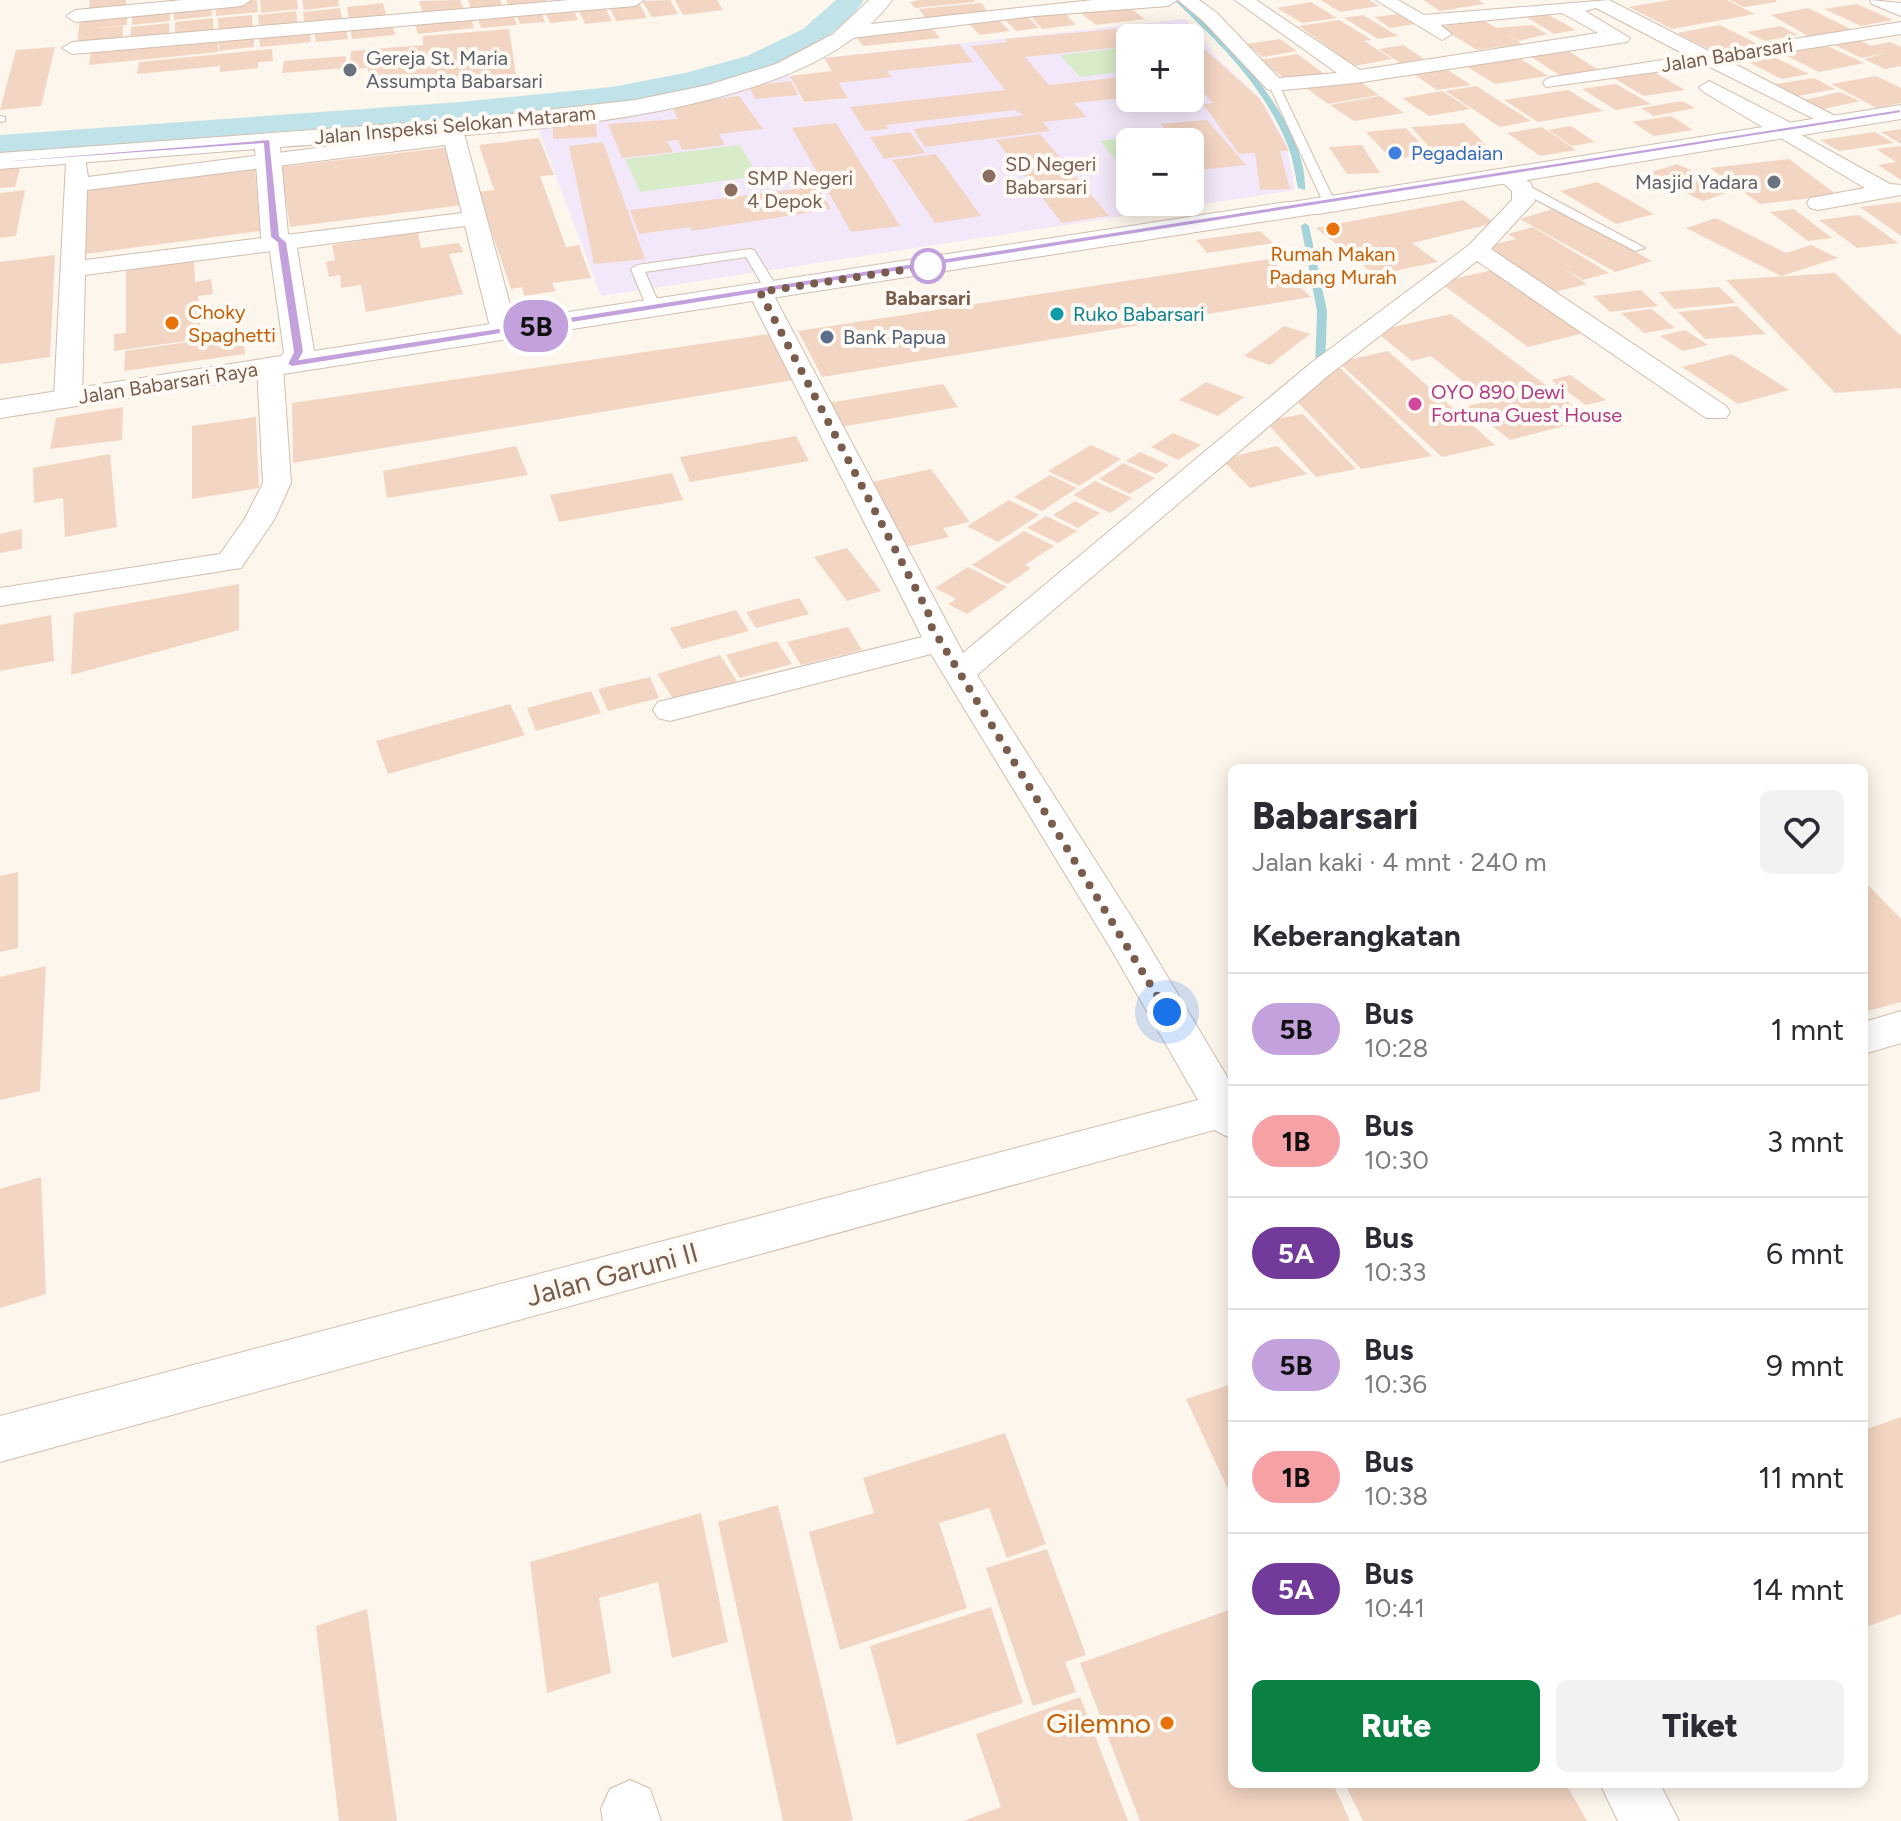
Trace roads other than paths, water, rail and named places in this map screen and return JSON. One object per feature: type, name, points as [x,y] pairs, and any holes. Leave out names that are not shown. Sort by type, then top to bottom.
[{"type":"street","points":[[242,0],[77,8],[70,56],[635,0]]},
{"type":"street","points":[[412,0],[415,21]]},
{"type":"street","name":"Jalan Inspeksi Selokan Mataram","points":[[0,161],[78,155],[268,151],[452,132],[689,96],[788,66],[824,50],[852,32],[881,0]]},
{"type":"street","points":[[852,32],[1035,10],[1168,0]]},
{"type":"street","points":[[1187,0],[1210,17],[1274,85],[1356,77],[1618,36]]},
{"type":"street","points":[[1244,0],[1356,77]]},
{"type":"street","points":[[1385,0],[1479,56]]},
{"type":"street","points":[[1420,21],[1624,0]]},
{"type":"street","points":[[1879,0],[1901,10]]},
{"type":"street","points":[[1601,3],[1832,122]]},
{"type":"street","points":[[1566,8],[1893,191]]},
{"type":"street","name":"Jalan Babarsari","points":[[1553,83],[1901,28]]},
{"type":"street","name":"Jalan Babarsari Raya","points":[[2,411],[68,398],[1287,210],[1515,182],[1832,122],[1901,112]]},
{"type":"street","points":[[452,132],[504,331]]},
{"type":"street","points":[[0,597],[230,562],[259,520],[277,483],[283,354],[268,151],[76,185]]},
{"type":"street","points":[[68,398],[78,155]]},
{"type":"street","points":[[670,710],[950,658],[1477,250],[1524,201],[1515,182]]},
{"type":"street","points":[[1818,203],[1893,191]]},
{"type":"street","points":[[73,269],[475,218]]},
{"type":"street","points":[[1477,250],[1716,412]]},
{"type":"street","points":[[766,291],[950,658],[1125,939],[1228,1116]]},
{"type":"street","points":[[1868,1037],[1901,1027]]},
{"type":"street","name":"Jalan Garuni II","points":[[0,1439],[1228,1116]]},
{"type":"street","points":[[1630,1788],[1650,1821]]},
{"type":"lane","points":[[1274,85],[1324,205]]},
{"type":"lane","points":[[1515,182],[1639,248]]},
{"type":"lane","points":[[654,308],[637,269],[750,253],[766,291]]},
{"type":"water","points":[[207,124],[204,134],[0,148],[0,138]]},
{"type":"waterway","points":[[0,144],[535,105],[612,95],[688,81],[756,61],[812,35],[851,0]]},
{"type":"waterway","points":[[1177,0],[1226,46],[1268,101],[1291,145],[1302,188]]},
{"type":"waterway","points":[[1305,226],[1322,311],[1320,369]]},
{"type":"place","name":"Gereja St. Maria Assumpta Babarsari","points":[[350,70]]},
{"type":"place","name":"Pegadaian","points":[[1395,153]]},
{"type":"place","name":"SD Negeri Babarsari","points":[[989,176]]},
{"type":"place","name":"Masjid Yadara","points":[[1774,182]]},
{"type":"place","name":"SMP Negeri 4 Depok","points":[[731,190]]},
{"type":"place","name":"Rumah Makan Padang Murah","points":[[1333,229]]},
{"type":"place","name":"Babarsari","points":[[928,266]]},
{"type":"place","name":"Ruko Babarsari","points":[[1057,314]]},
{"type":"place","name":"Choky Spaghetti","points":[[172,323]]},
{"type":"place","name":"Bank Papua","points":[[827,337]]},
{"type":"place","name":"OYO 890 Dewi Fortuna Guest House","points":[[1415,404]]},
{"type":"place","name":"Gilemno","points":[[1167,1723]]}]
